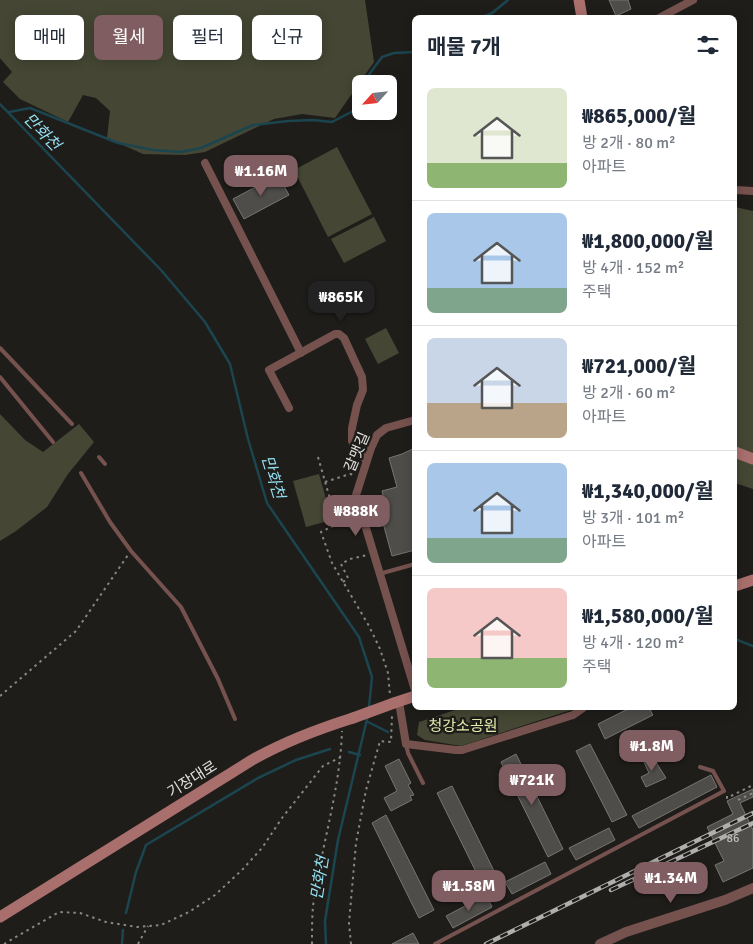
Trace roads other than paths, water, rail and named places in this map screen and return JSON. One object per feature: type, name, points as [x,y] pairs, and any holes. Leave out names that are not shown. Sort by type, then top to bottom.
[{"type":"main road","points":[[580,0],[582,15]]},
{"type":"main road","points":[[737,453],[753,458]]},
{"type":"main road","points":[[737,585],[753,581]]},
{"type":"main road","name":"기장대로","points":[[0,916],[273,748],[412,697]]},
{"type":"street","points":[[664,15],[692,0]]},
{"type":"street","points":[[205,164],[301,353]]},
{"type":"street","points":[[737,190],[753,191]]},
{"type":"street","points":[[289,408],[269,370],[335,334],[339,334],[344,338],[364,383],[351,434],[353,446],[366,460]]},
{"type":"street","name":"갈맷길","points":[[412,421],[386,428],[377,434],[360,477],[356,495],[412,680]]},
{"type":"street","points":[[394,703],[406,744],[462,750],[573,715],[580,710]]},
{"type":"street","points":[[600,944],[626,932],[753,888]]},
{"type":"lane","points":[[0,348],[72,424]]},
{"type":"lane","points":[[0,377],[53,442]]},
{"type":"lane","points":[[98,457],[105,464]]},
{"type":"lane","points":[[80,473],[110,522],[131,551],[181,607],[218,679],[235,719]]},
{"type":"lane","points":[[379,574],[412,565]]},
{"type":"lane","points":[[406,744],[408,753],[423,783]]},
{"type":"lane","points":[[435,944],[724,791],[713,771],[700,767]]},
{"type":"waterway","points":[[488,15],[508,0]]},
{"type":"waterway","points":[[369,75],[382,57],[394,53],[412,52]]},
{"type":"waterway","name":"만화천","points":[[0,104],[161,270],[205,322],[230,364],[248,439],[267,503],[359,637],[372,677],[369,707]]},
{"type":"waterway","points":[[9,112],[30,108],[118,143],[153,150],[181,152],[201,148],[253,125],[313,120],[332,122],[352,112]]},
{"type":"waterway","points":[[737,640],[753,646]]},
{"type":"waterway","name":"만화천","points":[[326,944],[325,921],[338,840],[368,715]]},
{"type":"waterway","points":[[368,722],[388,732]]},
{"type":"waterway","points":[[126,913],[136,872],[146,845],[258,778],[296,760],[330,749]]},
{"type":"waterway","points":[[349,752],[360,755]]},
{"type":"waterway","points":[[122,944],[123,930]]},
{"type":"railway","points":[[486,944],[753,813]]},
{"type":"railway","points":[[611,890],[753,823]]},
{"type":"park label","name":"청강소공원","points":[[463,726]]}]
